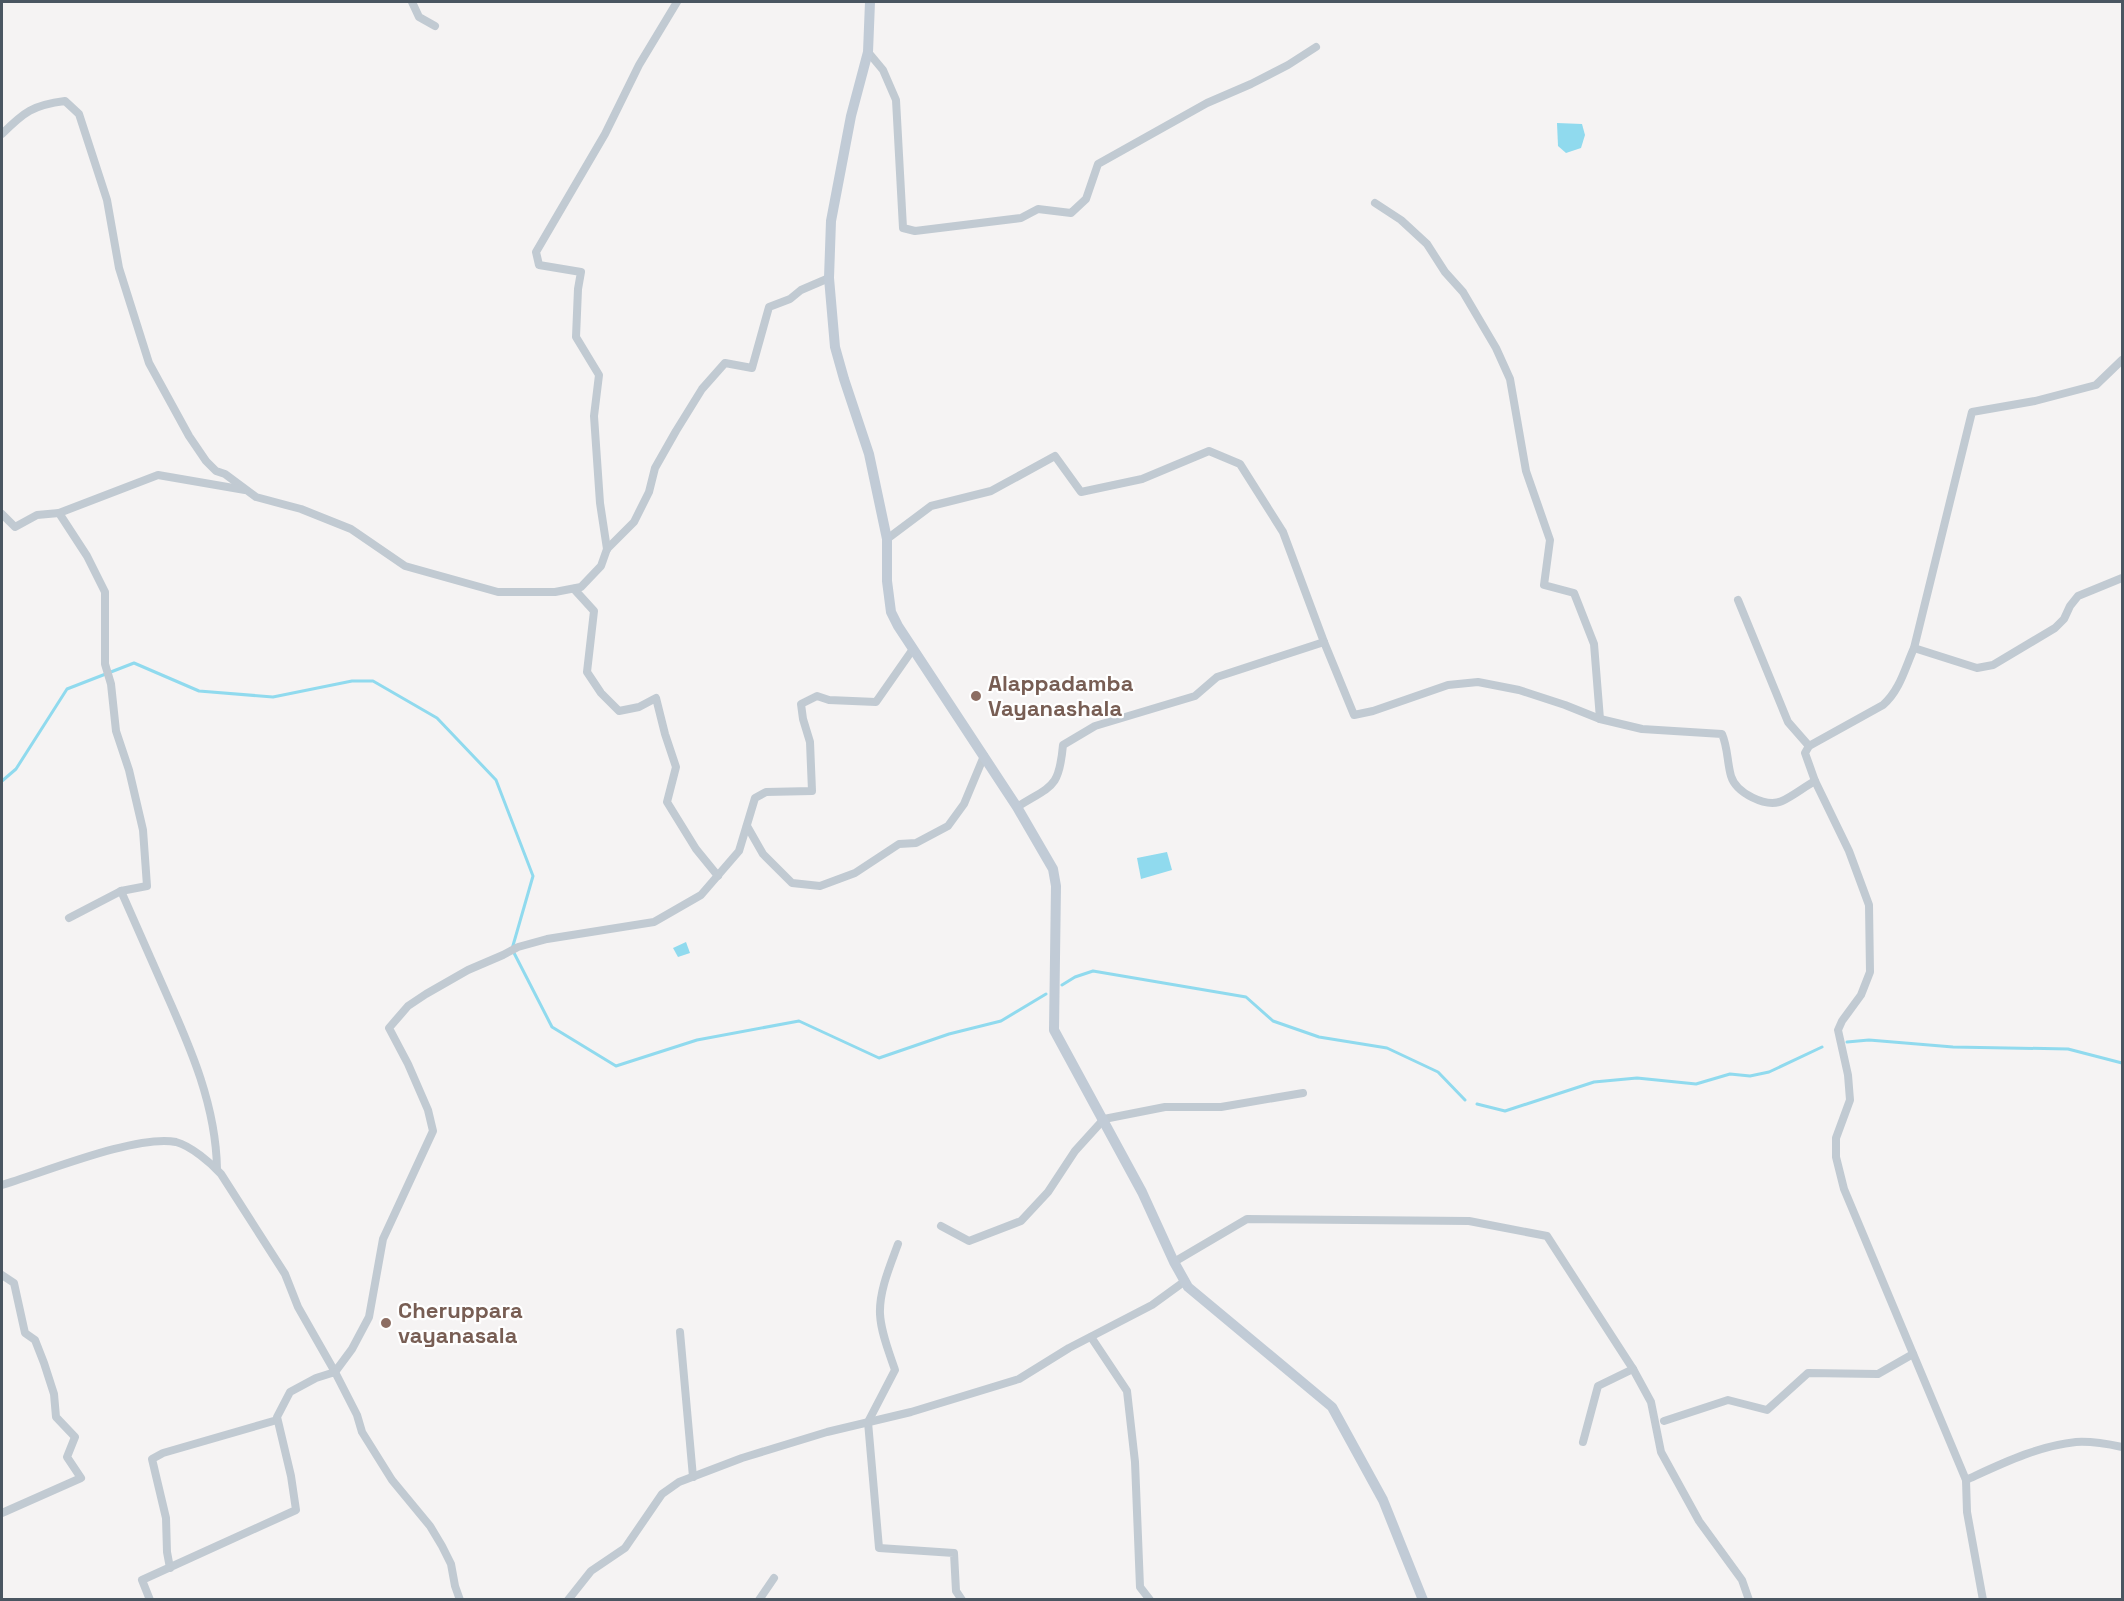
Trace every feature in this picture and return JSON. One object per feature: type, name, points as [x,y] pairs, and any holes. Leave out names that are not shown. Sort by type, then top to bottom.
[{"type":"street","points":[[412,2],[419,17],[435,26]]},
{"type":"street","points":[[607,549],[600,503],[594,416],[599,375],[576,338],[581,272],[539,265],[536,252],[605,134],[639,65],[677,2]]},
{"type":"street","points":[[870,2],[868,52],[851,116],[831,221],[829,279],[835,347],[843,379],[869,454],[887,539],[887,581],[891,612],[1017,807],[1053,869],[1056,886],[1054,1030],[1142,1192],[1174,1262],[1188,1287],[1332,1407],[1383,1500],[1423,1599]]},
{"type":"street","points":[[868,52],[883,70],[896,99],[903,228],[915,231],[1021,218],[1038,209],[1071,213],[1086,199],[1098,164],[1207,103],[1288,65],[1316,47]]},
{"type":"street","points":[[2,134],[23,113],[46,103],[65,101],[79,114],[107,200],[119,268],[149,363],[189,436],[206,461],[216,471],[225,474],[256,496],[302,509],[351,529],[405,566],[498,592],[555,592],[581,587],[601,566],[607,549],[634,522],[649,492],[655,468],[702,389],[725,363],[752,368],[770,307],[790,299],[820,280],[829,279]]},
{"type":"street","points":[[1374,203],[1401,220],[1427,244],[1445,272],[1463,292],[1496,348],[1510,380],[1527,471],[1550,540],[1544,585],[1574,593],[1594,644],[1600,719]]},
{"type":"street","points":[[1983,1599],[1967,1512],[1966,1480],[1844,1189],[1836,1156],[1836,1138],[1850,1100],[1839,1026],[1861,995],[1870,972],[1869,905],[1849,851],[1815,781],[1805,753],[1809,746],[1883,705],[1893,696],[1914,648],[1972,412],[2035,401],[2096,385],[2122,360]]},
{"type":"street","points":[[887,539],[931,506],[991,491],[1054,456],[1081,492],[1142,479],[1209,451],[1240,464],[1283,532],[1354,715],[1373,711],[1448,685],[1478,682],[1519,690],[1600,719],[1642,729],[1722,734],[1732,779],[1746,795],[1760,801],[1780,802],[1815,781]]},
{"type":"street","points":[[2,514],[15,527],[37,515],[60,513],[158,475],[248,491]]},
{"type":"street","points":[[60,513],[87,556],[105,592],[105,664],[111,684],[116,730],[129,770],[143,830],[147,886],[121,891],[69,918]]},
{"type":"street","points":[[1914,648],[1977,668],[1993,665],[2055,628],[2064,619],[2078,596],[2122,578]]},
{"type":"street","points":[[573,589],[594,611],[587,672],[601,693],[619,711],[639,707],[656,699],[664,734],[676,767],[667,802],[696,849],[718,876]]},
{"type":"street","points":[[1738,600],[1788,722],[1809,746]]},
{"type":"street","points":[[1017,807],[1054,784],[1061,769],[1064,745],[1095,726],[1196,696],[1217,677],[1324,642]]},
{"type":"street","points":[[150,1599],[142,1580],[296,1510],[291,1476],[277,1417],[290,1392],[316,1378],[335,1372],[369,1317],[383,1239],[433,1131],[428,1110],[389,1028],[408,1006],[426,994],[468,970],[518,947],[547,939],[654,922],[701,896],[739,851],[756,798],[766,792],[812,792],[810,742],[801,704],[817,696],[829,700],[876,702],[913,649]]},
{"type":"street","points":[[747,826],[763,854],[792,883],[820,886],[855,873],[899,844],[916,843],[948,826],[964,804],[984,756]]},
{"type":"street","points":[[121,891],[180,1024],[206,1090],[217,1147],[217,1169]]},
{"type":"street","points":[[941,1226],[969,1241],[1022,1221],[1048,1192],[1076,1151],[1104,1119],[1166,1107],[1221,1107],[1303,1093]]},
{"type":"street","points":[[2,1185],[115,1149],[160,1141],[178,1143],[209,1161],[217,1169],[285,1274],[298,1307],[357,1415],[362,1432],[392,1480],[430,1526],[442,1546],[451,1564],[460,1599]]},
{"type":"street","points":[[1174,1262],[1247,1219],[1469,1221],[1547,1236],[1633,1369],[1651,1402],[1661,1452],[1699,1521],[1742,1580],[1749,1599]]},
{"type":"street","points":[[898,1244],[884,1286],[880,1313],[894,1370],[868,1422],[879,1548],[954,1554],[956,1591],[962,1599]]},
{"type":"street","points":[[2,1275],[14,1283],[25,1333],[35,1340],[54,1394],[56,1417],[75,1437],[67,1457],[81,1478],[2,1513]]},
{"type":"street","points":[[568,1599],[591,1571],[632,1540],[662,1494],[669,1488],[742,1458],[827,1432],[911,1412],[1019,1379],[1152,1305],[1185,1281]]},
{"type":"street","points":[[680,1332],[693,1477]]},
{"type":"street","points":[[1091,1337],[1127,1391],[1135,1462],[1140,1587],[1150,1599]]},
{"type":"street","points":[[1664,1421],[1728,1400],[1767,1410],[1808,1373],[1878,1374],[1913,1354]]},
{"type":"street","points":[[1583,1442],[1598,1386],[1633,1369]]},
{"type":"street","points":[[170,1568],[166,1518],[152,1459],[163,1453],[277,1420]]},
{"type":"street","points":[[1966,1480],[2016,1458],[2057,1445],[2079,1442],[2122,1447]]},
{"type":"street","points":[[759,1599],[774,1578]]},
{"type":"water","points":[[1557,123],[1582,124],[1585,135],[1581,148],[1566,153],[1558,146]]},
{"type":"water","points":[[1167,852],[1172,870],[1141,879],[1137,858]]},
{"type":"water","points":[[686,942],[690,953],[678,957],[673,948]]},
{"type":"waterway","points":[[2,781],[16,769],[67,689],[134,663],[199,691],[273,697],[352,681],[373,681],[437,718],[496,780],[533,876],[512,949],[552,1027],[616,1066],[697,1040],[799,1021],[879,1058],[949,1034],[1001,1021],[1046,994]]},
{"type":"waterway","points":[[1062,985],[1075,977],[1093,971],[1246,997],[1273,1021],[1319,1037],[1387,1048],[1438,1072],[1465,1100]]},
{"type":"waterway","points":[[1847,1042],[1869,1040],[1953,1047],[2068,1049],[2122,1063]]},
{"type":"waterway","points":[[1477,1104],[1505,1111],[1594,1082],[1637,1078],[1696,1084],[1730,1074],[1750,1076],[1769,1072],[1822,1047]]},
{"type":"place","name":"Alappadamba Vayanashala","points":[[976,696]]},
{"type":"place","name":"Cheruppara vayanasala","points":[[386,1323]]}]
